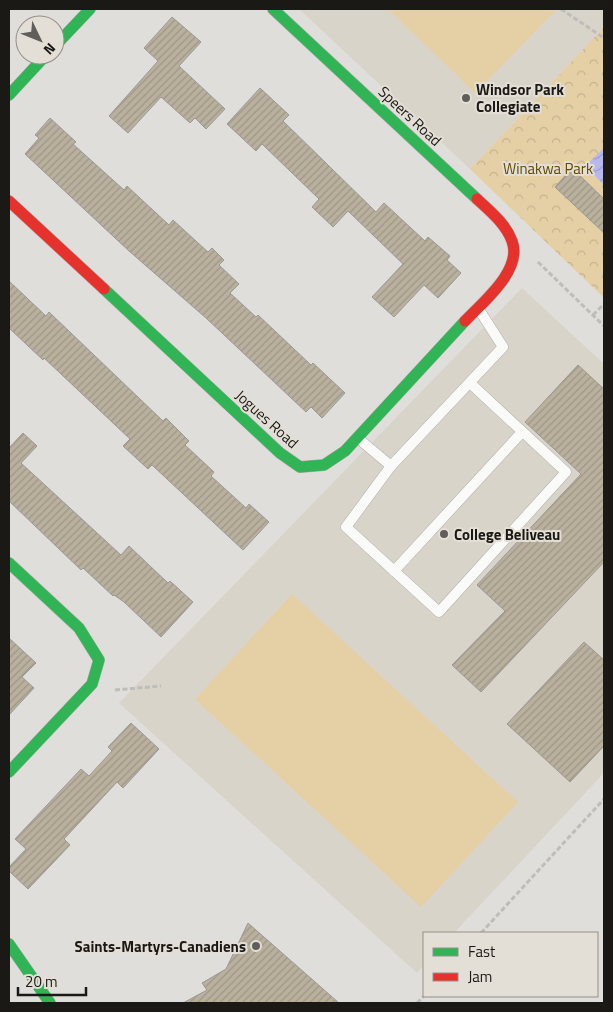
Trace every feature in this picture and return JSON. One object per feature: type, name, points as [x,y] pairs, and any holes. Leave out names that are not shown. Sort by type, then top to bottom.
[{"type":"street","points":[[65,35],[90,9]]},
{"type":"street","name":"Speers Road","points":[[273,9],[496,217],[510,233],[515,253]]},
{"type":"street","points":[[9,95],[37,65]]},
{"type":"street","name":"Jogues Road","points":[[9,201],[280,453],[300,467],[324,465],[345,451],[503,280],[510,268],[515,253]]},
{"type":"street","points":[[9,563],[79,628],[99,660],[92,684],[9,772]]},
{"type":"street","points":[[9,944],[50,1003]]},
{"type":"lane","points":[[470,383],[566,472],[439,612],[346,527],[391,466],[504,347],[478,307]]},
{"type":"lane","points":[[394,571],[522,432]]},
{"type":"lane","points":[[358,438],[391,466]]},
{"type":"path","points":[[561,9],[604,38]]},
{"type":"path","points":[[515,253],[522,253],[536,260],[604,326]]},
{"type":"path","points":[[593,315],[604,304]]},
{"type":"path","points":[[113,690],[161,686]]},
{"type":"path","points":[[482,932],[604,798]]},
{"type":"shaded area","name":"Windsor Park Collegiate","points":[[299,9],[604,9],[604,27],[470,169]]},
{"type":"shaded area","name":"College Beliveau","points":[[522,288],[604,364],[604,773],[455,932],[423,932],[423,966],[417,973],[119,703]]},
{"type":"green space","points":[[388,9],[557,9],[475,93]]},
{"type":"green space","name":"Winakwa Park","points":[[604,27],[604,298],[470,169]]},
{"type":"green space","points":[[292,594],[518,802],[421,907],[195,699]]},
{"type":"water","points":[[604,148],[604,185],[585,166]]},
{"type":"building","points":[[172,17],[201,42],[179,66],[225,109],[206,129],[195,118],[190,123],[161,97],[128,133],[109,116],[158,61],[144,48]]},
{"type":"building","points":[[260,88],[289,115],[283,121],[376,212],[384,203],[425,241],[428,237],[450,256],[447,260],[461,273],[438,298],[424,285],[394,317],[372,297],[403,264],[348,211],[333,227],[312,207],[319,199],[262,144],[256,151],[227,124]]},
{"type":"building","points":[[50,118],[76,142],[73,144],[124,190],[127,186],[169,225],[173,220],[208,252],[212,248],[224,260],[219,265],[239,284],[230,293],[256,317],[258,315],[311,365],[313,363],[345,393],[322,418],[311,407],[306,412],[206,318],[129,251],[25,154],[39,138],[35,135]]},
{"type":"building","points":[[572,168],[604,199],[604,233],[555,187]]},
{"type":"building","points":[[9,281],[46,316],[49,312],[163,421],[166,418],[189,441],[185,445],[214,472],[211,476],[246,508],[249,504],[269,522],[243,550],[152,465],[148,469],[123,446],[130,439],[44,358],[43,360],[9,328]]},
{"type":"building","points":[[578,365],[604,389],[604,562],[481,692],[452,665],[505,611],[477,585],[581,474],[525,422]]},
{"type":"building","points":[[23,433],[37,446],[21,463],[121,555],[129,546],[168,583],[170,581],[193,602],[161,637],[124,602],[113,596],[83,568],[81,570],[9,501],[9,448]]},
{"type":"building","points":[[9,638],[36,663],[22,677],[34,688],[9,715]]},
{"type":"building","points":[[584,642],[604,660],[604,746],[570,782],[507,724]]},
{"type":"building","points":[[131,723],[159,749],[123,788],[117,782],[64,839],[70,845],[28,889],[9,871],[9,867],[26,849],[15,839],[81,769],[89,776],[112,751],[108,747]]},
{"type":"building","name":"Saints-Martyrs-Canadiens","points":[[248,923],[339,1003],[183,1003],[207,990],[202,983],[226,969]]},
{"type":"traffic: fast","points":[[65,35],[90,9]]},
{"type":"traffic: fast","points":[[273,9],[477,199]]},
{"type":"traffic: fast","points":[[9,95],[37,65]]},
{"type":"traffic: fast","points":[[104,289],[280,453],[300,467],[324,465],[345,451],[465,321]]},
{"type":"traffic: fast","points":[[9,563],[79,628],[99,660],[92,684],[9,772]]},
{"type":"traffic: fast","points":[[9,944],[50,1003]]},
{"type":"traffic: jam","points":[[465,321],[491,295],[507,274],[514,252],[512,241],[506,229],[477,199]]},
{"type":"traffic: jam","points":[[9,201],[104,289]]},
{"type":"place","name":"Windsor Park Collegiate","points":[[466,98]]},
{"type":"place","name":"College Beliveau","points":[[444,534]]},
{"type":"place","name":"Saints-Martyrs-Canadiens","points":[[256,946]]}]
